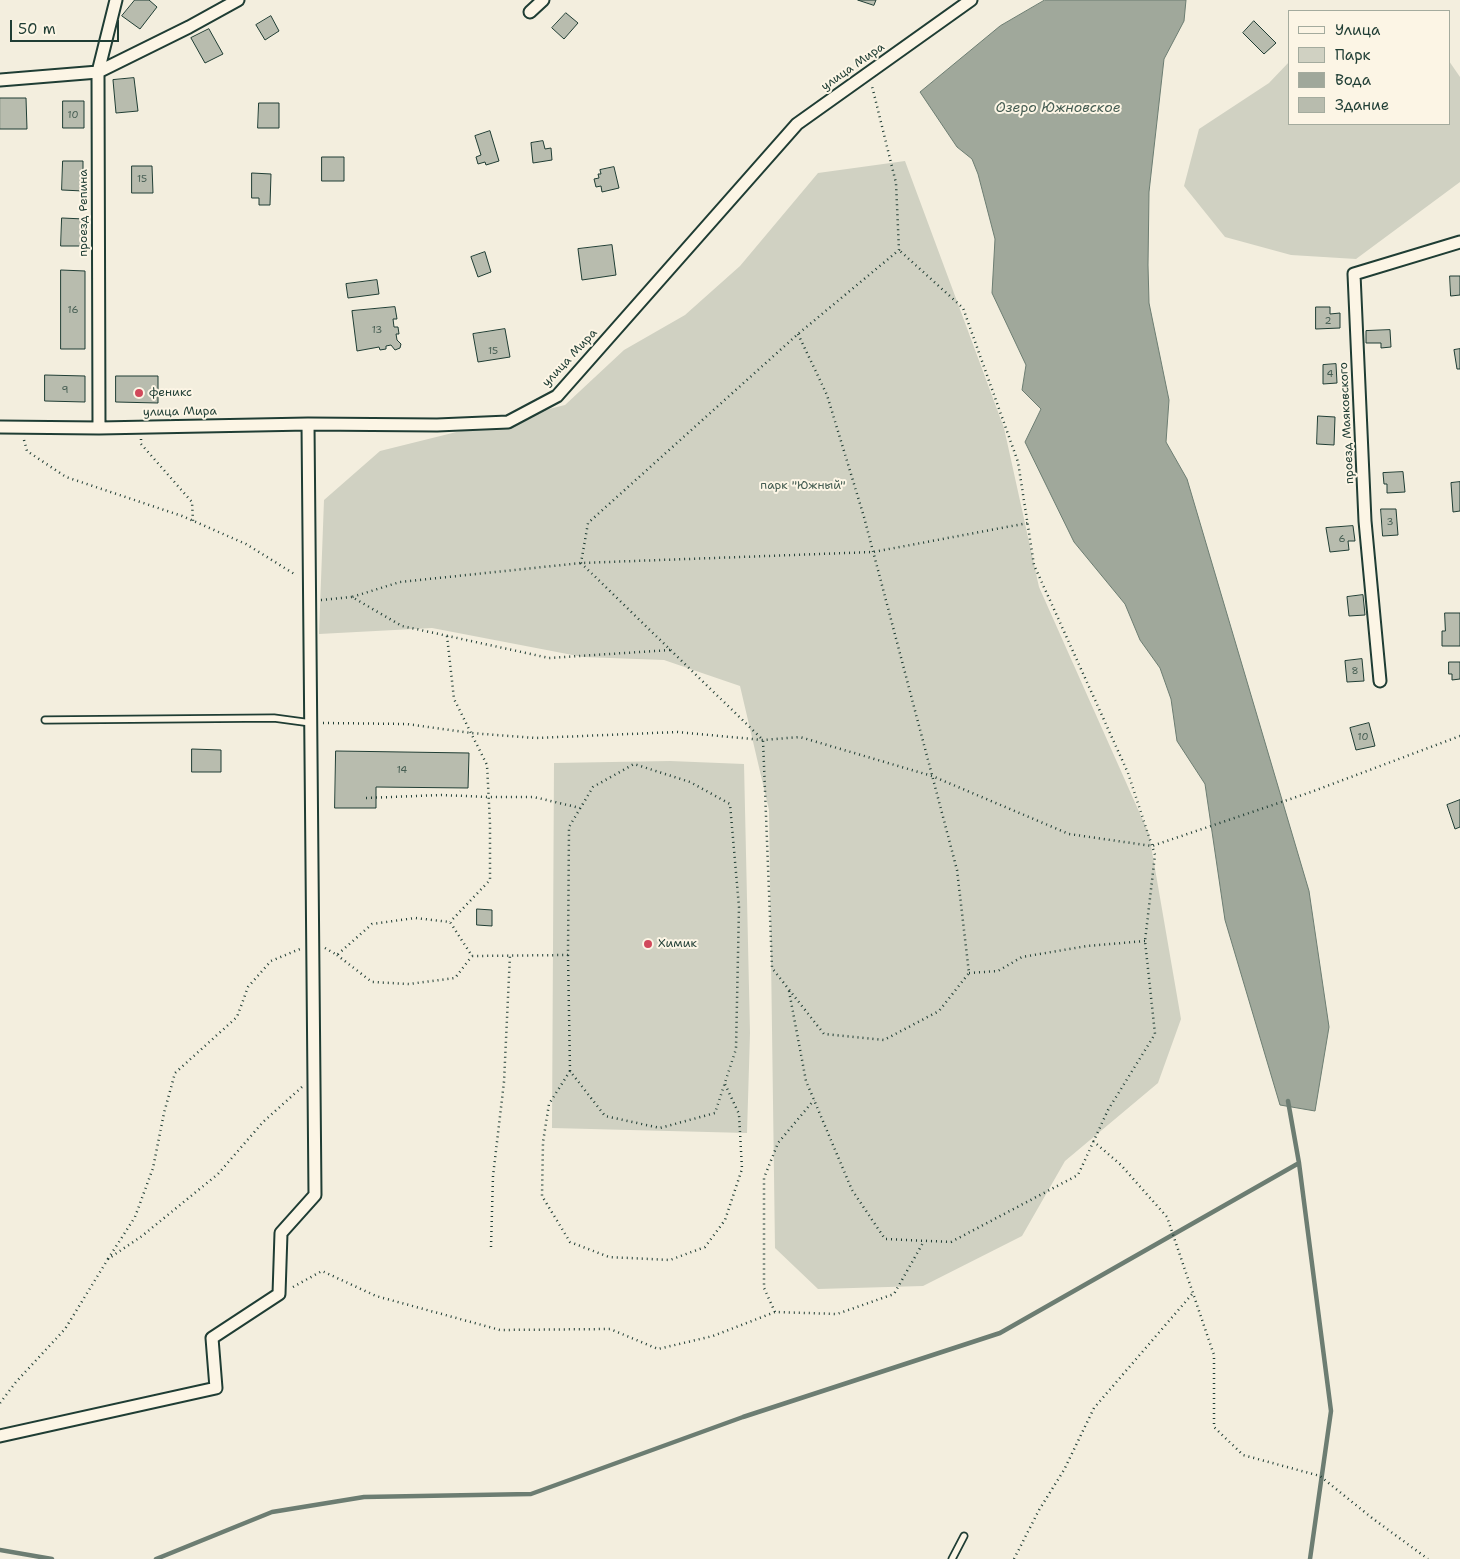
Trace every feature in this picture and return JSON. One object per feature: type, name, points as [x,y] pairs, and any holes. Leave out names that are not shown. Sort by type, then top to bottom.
[{"type":"street","name":"проезд Репина","points":[[99,428],[98,72],[116,0]]},
{"type":"street","points":[[0,80],[98,72],[190,27],[238,0]]},
{"type":"street","points":[[530,12],[543,0]]},
{"type":"street","name":"улица Мира","points":[[0,427],[99,428],[508,422],[557,396],[796,124],[971,0]]},
{"type":"street","name":"проезд Маяковского","points":[[1380,681],[1365,521],[1354,274],[1460,242]]},
{"type":"street","points":[[0,1436],[216,1388],[212,1338],[279,1294],[281,1233],[315,1195],[308,424]]},
{"type":"lane","points":[[45,720],[274,718],[312,723]]},
{"type":"lane","points":[[952,1559],[964,1536]]},
{"type":"path","points":[[788,989],[806,1081],[852,1190],[885,1239],[951,1242],[1078,1175],[1108,1110],[1155,1034],[1145,941],[1155,855],[1128,773],[1034,564],[1018,462],[963,308],[899,250],[896,183],[869,72]]},
{"type":"path","points":[[581,563],[588,523],[798,334],[899,250]]},
{"type":"path","points":[[581,563],[763,740],[772,968],[788,989],[824,1034],[884,1040],[939,1011],[969,973],[957,870],[864,517],[827,395],[798,334]]},
{"type":"path","points":[[21,427],[27,452],[66,477],[193,521],[246,544],[310,584]]},
{"type":"path","points":[[140,427],[141,444],[192,502],[193,521]]},
{"type":"path","points":[[310,600],[352,597],[400,582],[581,563],[873,552],[1028,523]]},
{"type":"path","points":[[352,597],[402,626],[549,658],[670,650]]},
{"type":"path","points":[[447,636],[454,699],[487,765],[490,880],[450,922]]},
{"type":"path","points":[[312,723],[407,724],[471,733],[535,738],[677,732],[763,740],[800,737],[932,776],[1069,834],[1152,846],[1311,792],[1460,736]]},
{"type":"path","points":[[570,1071],[604,1116],[660,1128],[715,1113],[724,1084],[736,1048],[739,916],[730,804],[690,782],[634,764],[592,786],[569,827],[568,955],[570,1071],[549,1104],[543,1142],[542,1196],[570,1242],[609,1257],[670,1260],[704,1247],[725,1220],[742,1169],[739,1114],[724,1084]]},
{"type":"path","points":[[366,798],[441,795],[534,797],[580,808]]},
{"type":"path","points":[[337,955],[372,924],[415,918],[450,922]]},
{"type":"path","points":[[450,922],[472,956]]},
{"type":"path","points":[[969,973],[998,971],[1022,957],[1088,946],[1145,941]]},
{"type":"path","points":[[0,1402],[65,1328],[135,1217],[153,1168],[164,1113],[175,1073],[237,1016],[248,987],[271,961],[314,942],[337,955],[372,982],[409,984],[454,978],[472,956],[568,955]]},
{"type":"path","points":[[491,1247],[492,1176],[504,1082],[510,955]]},
{"type":"path","points":[[108,1259],[142,1236],[218,1174],[263,1122],[314,1076]]},
{"type":"path","points":[[775,1312],[764,1288],[764,1178],[778,1143],[814,1100]]},
{"type":"path","points":[[1093,1142],[1121,1165],[1167,1217],[1214,1356],[1214,1427],[1243,1455],[1320,1476],[1372,1518],[1428,1559]]},
{"type":"path","points":[[279,1294],[322,1271],[376,1296],[500,1330],[610,1328],[658,1349],[714,1336],[775,1312],[837,1314],[894,1294],[924,1241]]},
{"type":"path","points":[[1014,1559],[1039,1510],[1064,1470],[1094,1408],[1193,1293]]},
{"type":"green space","points":[[1450,62],[1460,77],[1460,182],[1356,259],[1291,255],[1225,237],[1184,186],[1199,129],[1269,83],[1288,63],[1288,125],[1450,125]]},
{"type":"green space","name":"парк \"Южный\"","points":[[905,161],[1004,428],[1039,587],[1149,834],[1181,1019],[1158,1083],[1065,1161],[1022,1236],[923,1286],[818,1289],[775,1248],[769,810],[740,686],[664,660],[583,657],[432,628],[319,634],[324,500],[380,451],[565,405],[624,350],[685,315],[740,266],[818,173]]},
{"type":"green space","points":[[670,761],[744,764],[750,1033],[747,1133],[552,1128],[554,763]]},
{"type":"water","name":"Озеро Южновское","points":[[1045,0],[1186,0],[1184,21],[1164,59],[1149,192],[1149,303],[1169,400],[1166,442],[1187,479],[1309,891],[1329,1027],[1315,1111],[1280,1105],[1225,920],[1205,784],[1177,741],[1171,699],[1160,668],[1140,640],[1125,604],[1074,542],[1025,442],[1041,409],[1022,390],[1026,365],[992,293],[995,239],[978,174],[972,159],[957,147],[920,92],[1000,26]]},
{"type":"building","points":[[135,0],[149,0],[157,7],[140,29],[122,16]]},
{"type":"building","points":[[858,0],[876,0],[874,5]]},
{"type":"building","points":[[566,13],[578,23],[564,39],[552,28]]},
{"type":"building","points":[[271,16],[279,31],[265,40],[256,25]]},
{"type":"building","points":[[1254,21],[1276,43],[1264,54],[1243,33]]},
{"type":"building","points":[[209,29],[223,54],[205,63],[191,38]]},
{"type":"building","points":[[134,78],[138,111],[116,113],[113,80]]},
{"type":"building","points":[[0,98],[26,98],[27,129],[0,129]]},
{"type":"building","points":[[63,101],[84,101],[84,128],[63,128]]},
{"type":"building","points":[[259,103],[279,103],[279,128],[258,128]]},
{"type":"building","points":[[490,131],[499,161],[486,165],[485,162],[478,164],[476,157],[481,155],[475,136]]},
{"type":"building","points":[[543,141],[545,149],[551,148],[552,160],[533,163],[531,143]]},
{"type":"building","points":[[322,157],[344,157],[344,181],[322,181]]},
{"type":"building","points":[[63,161],[83,161],[83,191],[62,190]]},
{"type":"building","points":[[132,166],[152,166],[153,193],[132,193]]},
{"type":"building","points":[[614,167],[619,188],[602,192],[601,186],[596,187],[594,179],[599,178],[600,170]]},
{"type":"building","points":[[252,173],[271,174],[270,205],[259,205],[259,198],[252,198]]},
{"type":"building","points":[[62,218],[84,219],[83,246],[61,246]]},
{"type":"building","points":[[612,245],[616,275],[582,280],[578,249]]},
{"type":"building","points":[[485,252],[491,272],[478,277],[471,257]]},
{"type":"building","points":[[61,270],[85,271],[85,349],[61,349]]},
{"type":"building","points":[[1450,276],[1460,276],[1460,295],[1451,296]]},
{"type":"building","points":[[377,280],[379,294],[348,298],[346,284]]},
{"type":"building","points":[[395,307],[397,319],[393,319],[394,327],[398,327],[399,334],[396,334],[397,340],[401,344],[400,348],[395,350],[391,345],[386,346],[386,349],[380,350],[379,347],[357,351],[352,311]]},
{"type":"building","points":[[1316,307],[1330,307],[1330,314],[1340,313],[1340,328],[1316,329]]},
{"type":"building","points":[[505,329],[510,357],[478,362],[473,334]]},
{"type":"building","points":[[1390,330],[1391,347],[1381,348],[1381,343],[1366,343],[1366,331]]},
{"type":"building","points":[[1460,349],[1460,369],[1457,369],[1454,350]]},
{"type":"building","points":[[1336,364],[1337,383],[1323,384],[1323,365]]},
{"type":"building","points":[[45,375],[85,376],[85,402],[45,401]]},
{"type":"building","points":[[116,376],[158,376],[158,403],[116,402]]},
{"type":"building","points":[[1318,416],[1335,417],[1334,445],[1317,444]]},
{"type":"building","points":[[1403,472],[1405,492],[1387,493],[1387,484],[1384,484],[1383,473]]},
{"type":"building","points":[[1460,482],[1460,511],[1453,512],[1451,483]]},
{"type":"building","points":[[1381,509],[1396,509],[1398,535],[1383,536]]},
{"type":"building","points":[[1353,526],[1355,541],[1348,541],[1349,550],[1330,552],[1326,528]]},
{"type":"building","points":[[1363,595],[1365,615],[1349,616],[1347,597]]},
{"type":"building","points":[[1445,613],[1460,613],[1460,646],[1442,646],[1442,631],[1445,631]]},
{"type":"building","points":[[1362,659],[1364,681],[1347,682],[1345,661]]},
{"type":"building","points":[[1449,662],[1460,662],[1460,679],[1452,680],[1452,674],[1449,674]]},
{"type":"building","points":[[1369,723],[1375,746],[1356,750],[1350,728]]},
{"type":"building","points":[[192,749],[221,750],[221,772],[192,772]]},
{"type":"building","points":[[336,751],[469,753],[468,788],[376,787],[376,808],[335,808]]},
{"type":"building","points":[[1460,800],[1460,827],[1455,829],[1447,805]]},
{"type":"building","points":[[477,909],[492,910],[492,926],[477,925]]},
{"type":"waterway","points":[[156,1559],[272,1512],[364,1497],[531,1494],[743,1417],[1000,1333],[1299,1163],[1288,1101]]},
{"type":"waterway","points":[[1299,1163],[1331,1411],[1310,1559]]},
{"type":"waterway","points":[[0,1550],[52,1559]]},
{"type":"place","name":"феникс","points":[[139,393]]},
{"type":"place","name":"Химик","points":[[648,944]]}]
